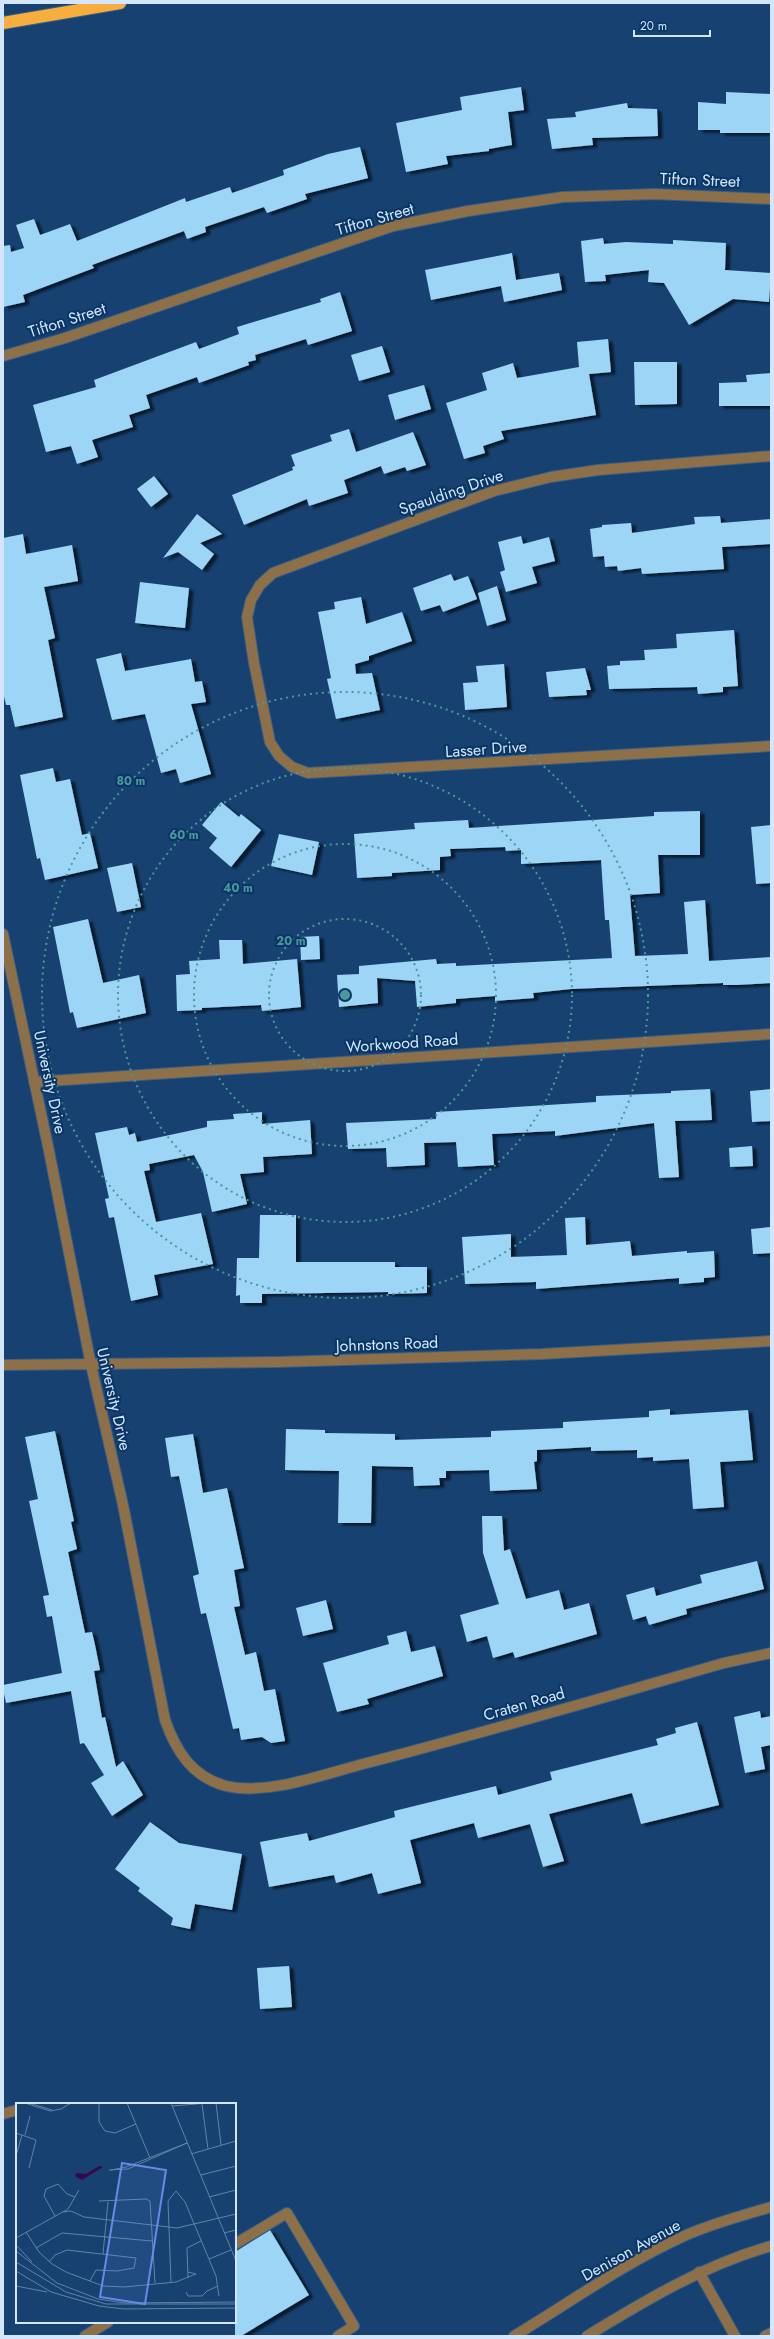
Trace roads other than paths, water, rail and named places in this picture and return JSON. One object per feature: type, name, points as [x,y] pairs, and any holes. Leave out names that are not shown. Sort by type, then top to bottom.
[{"type":"highway","points":[[3,23],[120,3]]},
{"type":"street","name":"Tifton Street","points":[[3,356],[65,338],[393,226],[468,211],[563,197],[654,194],[771,198]]},
{"type":"street","name":"Spaulding Drive","points":[[259,688],[247,617],[251,600],[260,585],[273,573],[494,491],[551,477],[613,469],[771,456]]},
{"type":"street","name":"Lasser Drive","points":[[259,688],[270,742],[279,756],[292,767],[308,773],[771,746]]},
{"type":"street","name":"University Drive","points":[[3,934],[90,1365],[123,1505],[165,1720],[174,1745],[187,1763],[205,1777],[225,1785],[256,1789],[285,1784]]},
{"type":"street","name":"Workwood Road","points":[[34,1082],[771,1034]]},
{"type":"street","name":"Johnstons Road","points":[[3,1365],[278,1362],[535,1355],[771,1341]]},
{"type":"street","name":"Craten Road","points":[[285,1784],[419,1749],[724,1663],[771,1653]]},
{"type":"street","points":[[3,2114],[16,2110]]},
{"type":"street","name":"Denison Avenue","points":[[514,2336],[656,2250],[683,2237],[730,2219],[771,2207]]},
{"type":"street","points":[[236,2243],[287,2213],[354,2326],[338,2336]]},
{"type":"street","points":[[587,2336],[699,2272],[737,2255],[771,2246]]},
{"type":"street","points":[[699,2272],[734,2336]]},
{"type":"street","points":[[85,2336],[106,2323]]},
{"type":"street","points":[[765,2336],[771,2333]]}]
